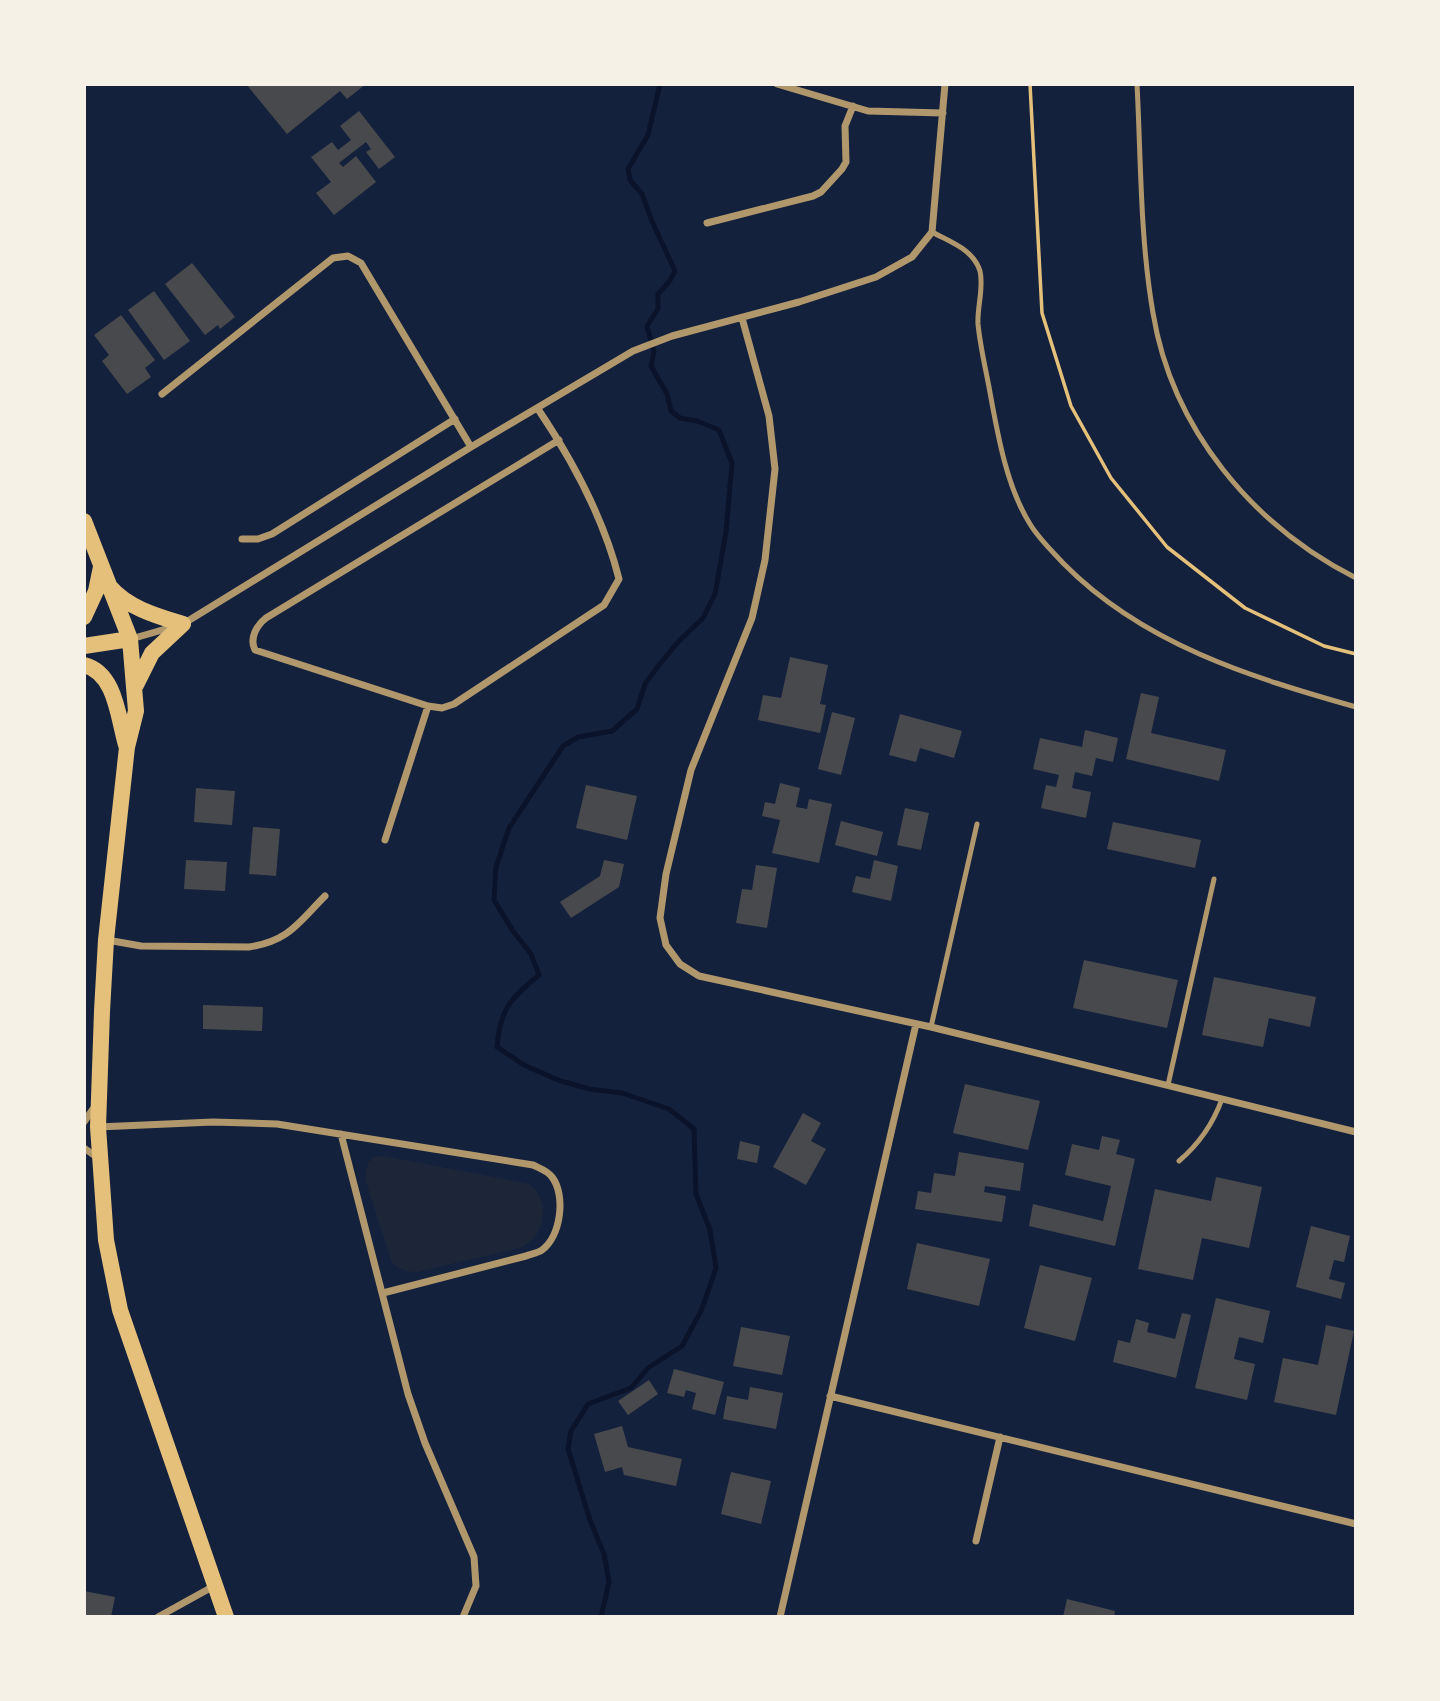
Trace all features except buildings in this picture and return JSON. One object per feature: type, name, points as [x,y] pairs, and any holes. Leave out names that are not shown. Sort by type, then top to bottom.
[{"type":"main road","points":[[84,521],[130,639],[136,711],[127,747],[106,940],[99,1097],[91,1125],[99,1158],[106,1240],[120,1310],[226,1617]]},
{"type":"main road","points":[[84,617],[96,591],[101,567]]},
{"type":"main road","points":[[108,585],[116,594],[142,610],[183,624],[152,653],[135,689]]},
{"type":"main road","points":[[84,646],[130,639]]},
{"type":"main road","points":[[84,665],[100,673],[109,684],[127,747]]},
{"type":"street","points":[[777,84],[868,111],[943,113]]},
{"type":"street","points":[[130,639],[183,624],[633,351],[672,336],[742,318],[876,277],[912,257],[932,232],[944,84]]},
{"type":"street","points":[[707,223],[821,192],[846,162],[845,126],[853,106]]},
{"type":"street","points":[[162,394],[333,258],[348,256],[361,263],[471,447]]},
{"type":"street","points":[[742,318],[769,416],[775,469],[761,583],[752,618],[691,770],[666,874],[660,918],[666,945],[680,964],[699,976],[931,1027],[1356,1132]]},
{"type":"street","points":[[538,409],[559,440],[604,530],[619,579],[604,605],[454,704],[442,708],[428,706],[259,652],[253,645],[255,631],[265,618],[559,440]]},
{"type":"street","points":[[242,539],[258,539],[272,534],[455,419]]},
{"type":"street","points":[[385,841],[428,706]]},
{"type":"street","points":[[106,940],[141,946],[263,945],[284,936],[325,896]]},
{"type":"street","points":[[780,1617],[916,1024]]},
{"type":"street","points":[[91,1125],[239,1122],[277,1124],[533,1165],[551,1175],[559,1191],[559,1210],[551,1240],[542,1250],[383,1293]]},
{"type":"street","points":[[341,1134],[401,1371],[416,1418],[474,1558],[476,1586],[463,1617]]},
{"type":"street","points":[[84,1148],[99,1158]]},
{"type":"street","points":[[830,1396],[1356,1524]]},
{"type":"street","points":[[976,1541],[1000,1437]]},
{"type":"street","points":[[158,1617],[214,1586]]},
{"type":"lane","points":[[1137,84],[1147,264],[1153,315],[1165,362],[1177,394],[1214,458],[1240,491],[1278,529],[1325,562],[1356,578]]},
{"type":"lane","points":[[932,232],[968,252],[980,272],[980,336],[1002,453],[1020,505],[1046,546],[1098,595],[1171,642],[1271,683],[1356,707]]},
{"type":"lane","points":[[931,1027],[977,824]]},
{"type":"lane","points":[[1168,1085],[1214,879]]},
{"type":"lane","points":[[1179,1161],[1195,1147],[1215,1117],[1222,1099]]},
{"type":"path","points":[[1030,84],[1042,313],[1071,406],[1111,478],[1167,547],[1245,608],[1324,646],[1356,654]]},
{"type":"shaded area","points":[[384,1156],[529,1184],[541,1200],[541,1226],[533,1239],[520,1248],[417,1272],[401,1269],[392,1263],[365,1179],[368,1162],[374,1157]]},
{"type":"waterway","points":[[601,1617],[609,1582],[604,1554],[590,1520],[568,1449],[571,1431],[588,1404],[631,1388],[648,1368],[682,1346],[702,1309],[716,1268],[710,1230],[696,1194],[694,1129],[669,1109],[622,1093],[589,1089],[558,1080],[524,1065],[497,1047],[498,1034],[508,1006],[539,975],[531,954],[494,900],[496,867],[509,828],[563,746],[578,737],[612,731],[637,709],[645,684],[678,642],[703,618],[715,594],[726,532],[732,463],[719,430],[697,421],[680,418],[671,411],[667,394],[651,366],[654,352],[647,326],[658,309],[658,294],[675,271],[642,194],[630,180],[628,169],[648,135],[660,84]]}]
